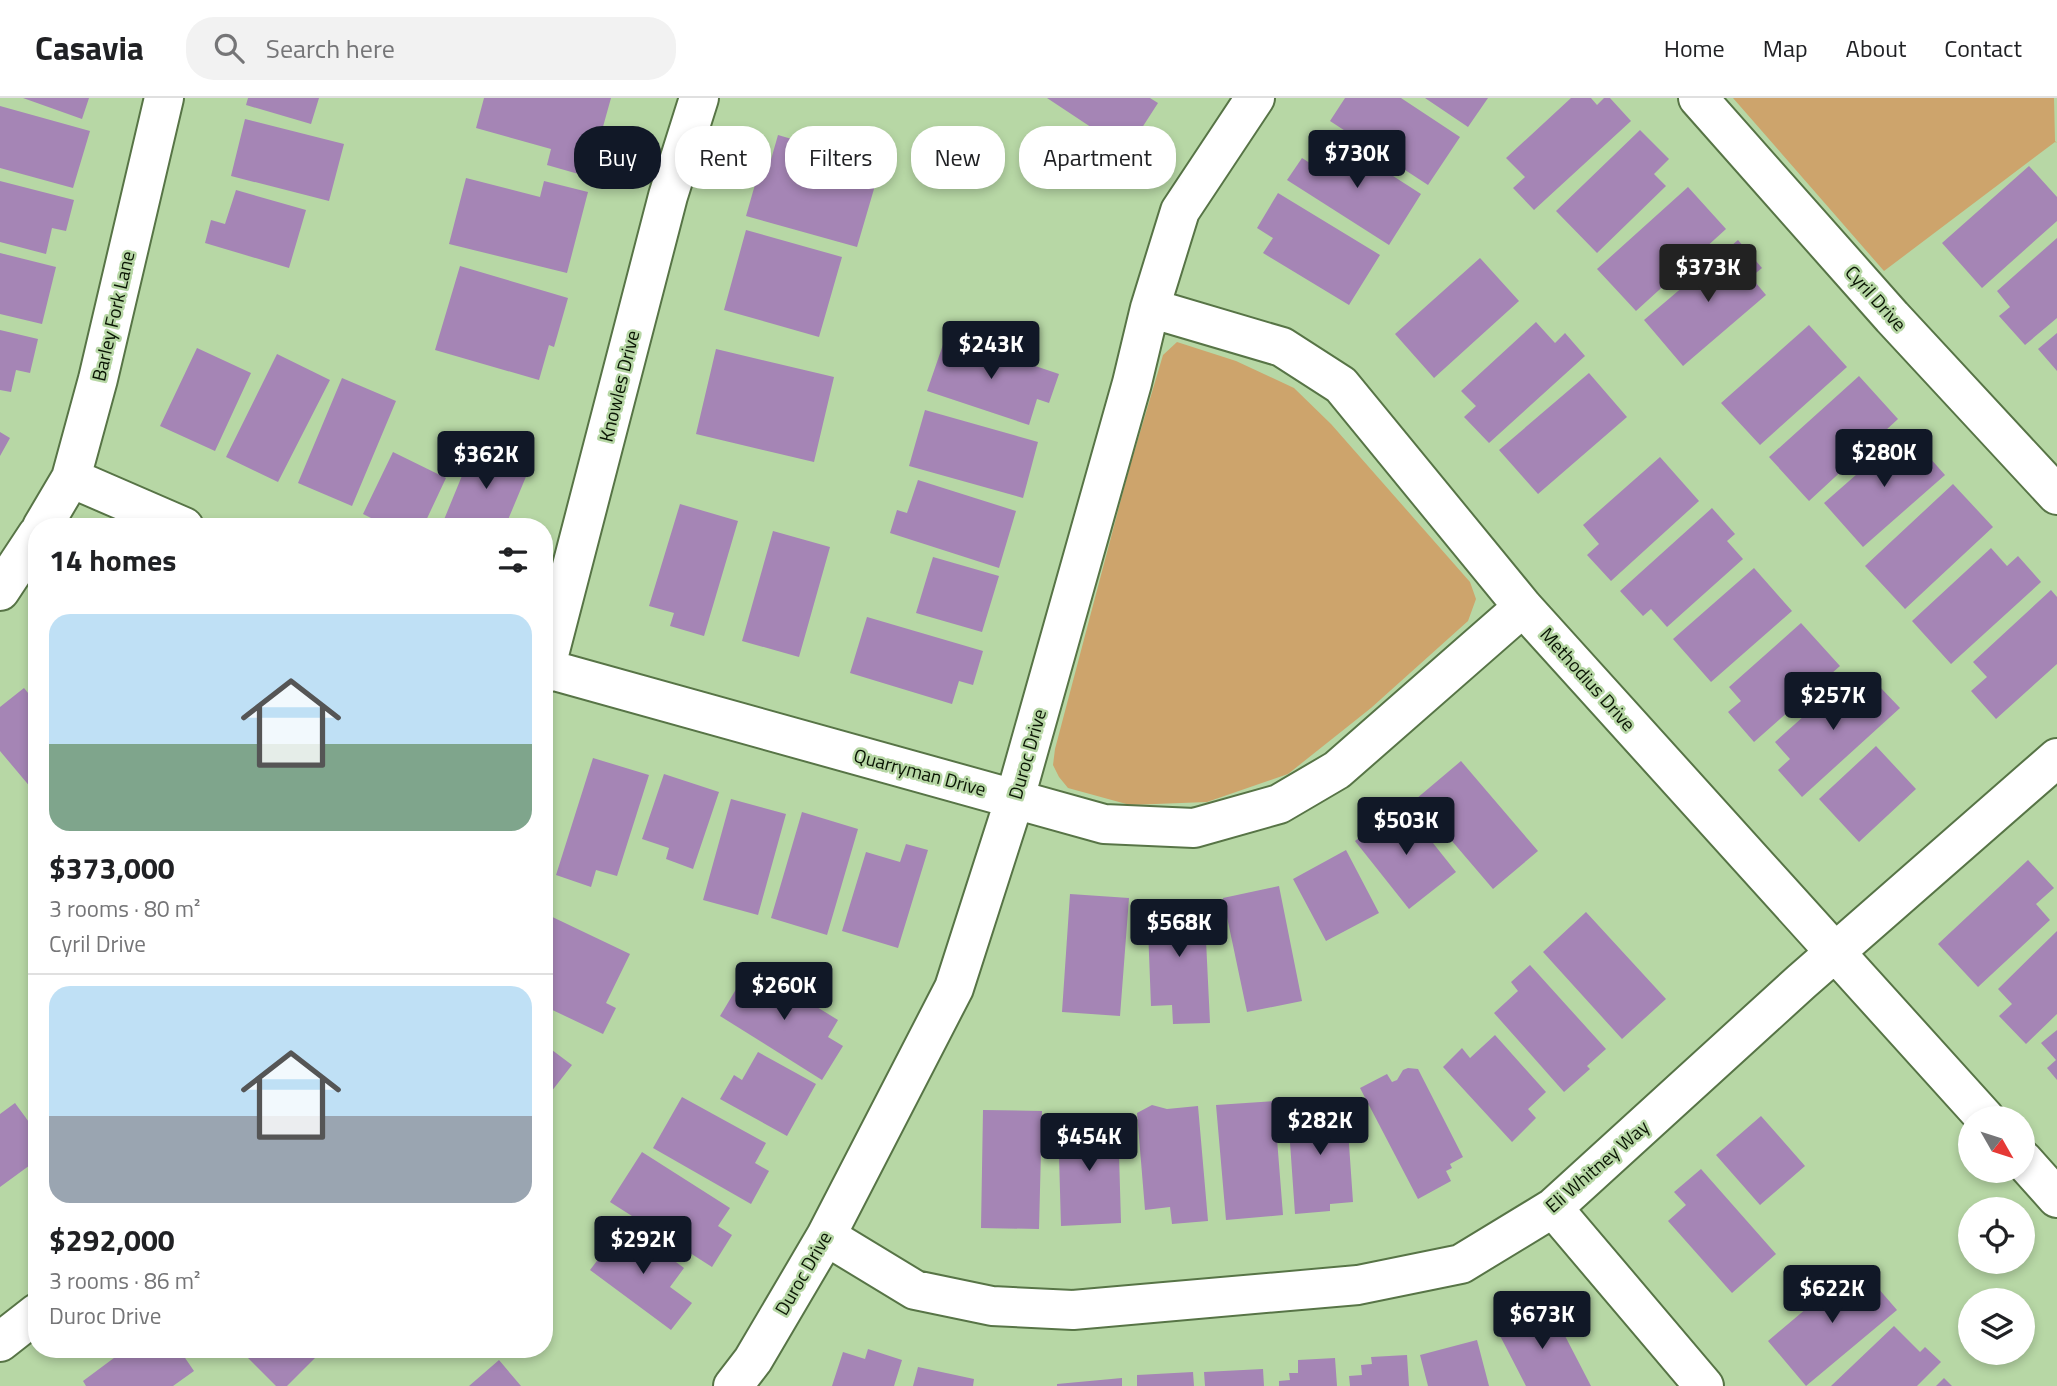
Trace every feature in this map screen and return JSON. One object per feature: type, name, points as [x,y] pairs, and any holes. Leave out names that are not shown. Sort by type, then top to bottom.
[{"type":"street","name":"Barley Fork Lane","points":[[47,518],[71,478],[98,379],[164,98]]},
{"type":"street","name":"Knowles Drive","points":[[553,639],[668,196],[699,98]]},
{"type":"street","name":"Duroc Drive","points":[[733,1386],[753,1360],[826,1236],[954,988],[1015,798],[1132,383],[1150,308],[1180,211],[1255,98]]},
{"type":"street","name":"Cyril Drive","points":[[1698,98],[1892,317],[2057,495]]},
{"type":"street","name":"Methodius Drive","points":[[1150,308],[1282,347],[1341,384],[1523,607],[1974,1106]]},
{"type":"street","points":[[71,478],[163,518]]},
{"type":"street","points":[[0,591],[28,549]]},
{"type":"street","name":"Quarryman Drive","points":[[553,672],[1104,824],[1194,828],[1279,804],[1337,770],[1523,607]]},
{"type":"street","name":"Eli Whitney Way","points":[[826,1236],[915,1290],[992,1306],[1073,1310],[1358,1285],[1461,1264],[1553,1208],[1835,952],[2057,758]]},
{"type":"street","points":[[2035,1173],[2057,1198]]},
{"type":"street","points":[[1553,1208],[1704,1386]]},
{"type":"street","points":[[0,1342],[28,1320]]},
{"type":"shaded area","points":[[1733,98],[2054,98],[2057,143],[1884,271]]},
{"type":"shaded area","points":[[1177,342],[1236,361],[1294,388],[1331,424],[1470,582],[1476,599],[1468,621],[1371,708],[1288,774],[1207,802],[1130,805],[1068,788],[1053,765],[1128,473],[1163,355]]},
{"type":"building","points":[[23,98],[89,98],[82,119]]},
{"type":"building","points":[[248,98],[319,98],[311,124],[246,105]]},
{"type":"building","points":[[484,98],[611,98],[603,126],[574,126],[574,173],[547,165],[551,149],[476,128]]},
{"type":"building","points":[[1047,98],[1150,98],[1158,103],[1143,126],[1089,126]]},
{"type":"building","points":[[1345,98],[1401,98],[1460,137],[1428,185],[1330,121]]},
{"type":"building","points":[[1425,98],[1488,98],[1468,127]]},
{"type":"building","points":[[1571,98],[1591,98],[1597,105],[1604,98],[1610,98],[1631,121],[1534,210],[1513,188],[1525,177],[1506,158]]},
{"type":"building","points":[[0,106],[90,131],[73,188],[0,168]]},
{"type":"building","points":[[245,119],[344,144],[329,201],[231,176]]},
{"type":"building","points":[[1640,130],[1669,159],[1654,174],[1666,186],[1597,253],[1556,211]]},
{"type":"building","points":[[778,135],[785,137],[785,189],[874,189],[857,247],[746,216],[754,189],[771,189],[771,160]]},
{"type":"building","points":[[1331,136],[1421,194],[1389,245],[1287,180],[1302,158],[1313,165]]},
{"type":"building","points":[[2029,166],[2057,197],[2057,221],[1982,288],[1942,243]]},
{"type":"building","points":[[466,178],[540,197],[544,181],[588,192],[567,273],[449,244]]},
{"type":"building","points":[[0,181],[74,200],[66,231],[52,228],[46,254],[0,242]]},
{"type":"building","points":[[1688,187],[1726,229],[1636,311],[1597,269]]},
{"type":"building","points":[[236,190],[306,210],[289,268],[205,243],[211,220],[225,224]]},
{"type":"building","points":[[1278,193],[1380,255],[1349,305],[1263,253],[1273,238],[1257,228]]},
{"type":"building","points":[[746,230],[842,257],[819,337],[724,310]]},
{"type":"building","points":[[2057,238],[2057,318],[2025,345],[1999,316],[2010,307],[1997,291]]},
{"type":"building","points":[[1738,240],[1762,268],[1751,277],[1766,295],[1683,366],[1644,320]]},
{"type":"building","points":[[0,253],[56,267],[42,324],[0,314]]},
{"type":"building","points":[[1480,258],[1519,301],[1434,378],[1395,334]]},
{"type":"building","points":[[460,266],[568,298],[554,347],[549,345],[539,380],[435,350]]},
{"type":"building","points":[[1536,322],[1555,343],[1565,333],[1585,356],[1489,443],[1464,417],[1476,406],[1461,391]]},
{"type":"building","points":[[1809,325],[1847,367],[1760,445],[1721,403]]},
{"type":"building","points":[[0,330],[38,339],[30,373],[16,370],[11,392],[0,390]]},
{"type":"building","points":[[2057,333],[2057,371],[2038,349]]},
{"type":"building","points":[[946,336],[1059,374],[1049,403],[1037,399],[1029,425],[927,391]]},
{"type":"building","points":[[197,348],[251,373],[215,451],[160,426]]},
{"type":"building","points":[[716,349],[834,377],[814,462],[696,434]]},
{"type":"building","points":[[277,354],[330,380],[278,482],[226,457]]},
{"type":"building","points":[[1589,373],[1627,417],[1538,494],[1499,450]]},
{"type":"building","points":[[1859,376],[1898,419],[1809,501],[1769,457]]},
{"type":"building","points":[[342,378],[396,401],[352,506],[298,483]]},
{"type":"building","points":[[925,410],[1038,442],[1023,498],[909,466]]},
{"type":"building","points":[[1906,431],[1945,475],[1863,547],[1824,503]]},
{"type":"building","points":[[0,432],[10,438],[0,456]]},
{"type":"building","points":[[475,444],[530,467],[509,518],[445,518]]},
{"type":"building","points":[[393,452],[446,478],[427,518],[371,518],[363,514]]},
{"type":"building","points":[[1660,457],[1699,501],[1611,581],[1587,555],[1599,544],[1583,525]]},
{"type":"building","points":[[918,480],[1016,511],[999,568],[890,533],[897,510],[907,513]]},
{"type":"building","points":[[1953,484],[1993,527],[1905,609],[1865,566]]},
{"type":"building","points":[[680,504],[738,521],[704,636],[670,626],[674,613],[649,606]]},
{"type":"building","points":[[1712,508],[1735,534],[1727,541],[1743,559],[1667,627],[1651,609],[1643,616],[1620,591]]},
{"type":"building","points":[[773,531],[830,547],[799,657],[742,641]]},
{"type":"building","points":[[1991,548],[2007,566],[2018,556],[2041,582],[1951,664],[1912,621]]},
{"type":"building","points":[[933,557],[999,576],[982,632],[916,613]]},
{"type":"building","points":[[1754,568],[1792,611],[1711,682],[1673,639]]},
{"type":"building","points":[[2051,590],[2057,597],[2057,664],[1996,719],[1971,691],[1987,677],[1973,662]]},
{"type":"building","points":[[867,617],[983,651],[973,685],[959,681],[952,704],[850,673]]},
{"type":"building","points":[[1801,623],[1840,666],[1754,742],[1728,712],[1741,701],[1729,687]]},
{"type":"building","points":[[1852,673],[1870,693],[1879,686],[1900,708],[1802,797],[1778,770],[1790,759],[1775,742]]},
{"type":"building","points":[[24,688],[28,693],[28,784],[0,751],[0,707]]},
{"type":"building","points":[[1876,746],[1916,789],[1859,842],[1819,799]]},
{"type":"building","points":[[593,758],[649,775],[617,876],[596,870],[591,887],[556,875]]},
{"type":"building","points":[[1461,761],[1538,851],[1493,889],[1416,799]]},
{"type":"building","points":[[664,774],[719,792],[693,869],[666,859],[669,848],[642,839]]},
{"type":"building","points":[[731,799],[786,814],[758,915],[703,900]]},
{"type":"building","points":[[1402,804],[1456,872],[1409,909],[1355,841]]},
{"type":"building","points":[[802,812],[858,829],[827,935],[771,918]]},
{"type":"building","points":[[906,844],[928,850],[898,948],[842,931],[866,852],[900,862]]},
{"type":"building","points":[[1346,850],[1379,913],[1326,941],[1293,879]]},
{"type":"building","points":[[2028,860],[2054,888],[2036,904],[2050,920],[1978,987],[1938,944]]},
{"type":"building","points":[[1279,886],[1302,1001],[1247,1012],[1223,898]]},
{"type":"building","points":[[1070,894],[1129,898],[1120,1016],[1062,1012]]},
{"type":"building","points":[[1204,899],[1210,1023],[1173,1024],[1172,1005],[1151,1006],[1147,902]]},
{"type":"building","points":[[1586,912],[1666,999],[1622,1039],[1543,952]]},
{"type":"building","points":[[553,917],[630,954],[606,1003],[616,1008],[603,1034],[553,1010]]},
{"type":"building","points":[[2057,931],[2057,1014],[2026,1044],[1999,1016],[2012,1004],[1998,989]]},
{"type":"building","points":[[1530,965],[1606,1049],[1587,1066],[1590,1069],[1564,1092],[1494,1013],[1518,991],[1511,982]]},
{"type":"building","points":[[750,966],[838,1020],[828,1037],[843,1046],[822,1080],[720,1016]]},
{"type":"building","points":[[2057,1030],[2057,1080],[2047,1068],[2056,1060],[2041,1043]]},
{"type":"building","points":[[1495,1035],[1546,1092],[1528,1109],[1536,1118],[1512,1142],[1443,1067],[1462,1048],[1470,1058]]},
{"type":"building","points":[[553,1051],[572,1065],[553,1089]]},
{"type":"building","points":[[758,1052],[816,1084],[787,1136],[720,1099],[734,1075],[742,1080]]},
{"type":"building","points":[[1418,1069],[1463,1157],[1450,1164],[1452,1168],[1446,1171],[1451,1181],[1418,1199],[1360,1088],[1387,1074],[1392,1082],[1397,1080],[1403,1070]]},
{"type":"building","points":[[682,1097],[766,1143],[755,1163],[769,1171],[751,1204],[653,1148]]},
{"type":"building","points":[[1274,1101],[1283,1215],[1226,1220],[1216,1105]]},
{"type":"building","points":[[1346,1101],[1353,1202],[1330,1204],[1330,1211],[1295,1214],[1288,1114],[1301,1108],[1312,1110],[1312,1104]]},
{"type":"building","points":[[15,1103],[28,1121],[28,1167],[0,1187],[0,1114]]},
{"type":"building","points":[[1152,1105],[1167,1109],[1198,1106],[1208,1221],[1172,1224],[1170,1207],[1145,1210],[1137,1113]]},
{"type":"building","points":[[983,1110],[1042,1111],[1039,1229],[981,1228]]},
{"type":"building","points":[[1761,1116],[1805,1166],[1760,1205],[1716,1155]]},
{"type":"building","points":[[1118,1120],[1121,1223],[1061,1226],[1058,1122]]},
{"type":"building","points":[[642,1152],[730,1208],[718,1226],[732,1235],[712,1267],[610,1202]]},
{"type":"building","points":[[1701,1169],[1776,1254],[1732,1293],[1668,1221],[1686,1205],[1674,1192]]},
{"type":"building","points":[[625,1224],[684,1268],[670,1287],[692,1303],[671,1330],[590,1270]]},
{"type":"building","points":[[1858,1265],[1897,1310],[1806,1386],[1768,1341]]},
{"type":"building","points":[[1549,1305],[1591,1386],[1526,1386],[1496,1328],[1523,1313],[1529,1325],[1537,1320],[1534,1313]]},
{"type":"building","points":[[1894,1326],[1920,1352],[1925,1347],[1941,1362],[1917,1386],[1831,1386]]},
{"type":"building","points":[[1477,1340],[1489,1386],[1428,1386],[1420,1355]]},
{"type":"building","points":[[868,1349],[902,1360],[894,1386],[832,1386],[843,1352],[865,1359]]},
{"type":"building","points":[[1407,1355],[1409,1386],[1350,1386],[1349,1376],[1362,1375],[1361,1365],[1372,1364],[1371,1357]]},
{"type":"building","points":[[114,1358],[185,1358],[194,1371],[173,1386],[86,1386],[83,1381]]},
{"type":"building","points":[[248,1358],[315,1358],[287,1386],[276,1386]]},
{"type":"building","points":[[1335,1358],[1337,1386],[1279,1386],[1279,1381],[1290,1380],[1289,1373],[1298,1373],[1298,1360]]},
{"type":"building","points":[[499,1360],[521,1386],[469,1386]]},
{"type":"building","points":[[918,1367],[974,1379],[973,1386],[913,1386]]},
{"type":"building","points":[[1263,1369],[1264,1386],[1205,1386],[1204,1372]]},
{"type":"building","points":[[1193,1372],[1194,1386],[1137,1386],[1137,1375]]},
{"type":"building","points":[[1122,1378],[1122,1386],[1057,1386],[1057,1384]]},
{"type":"building","points":[[1944,1378],[1952,1386],[1936,1386]]}]
